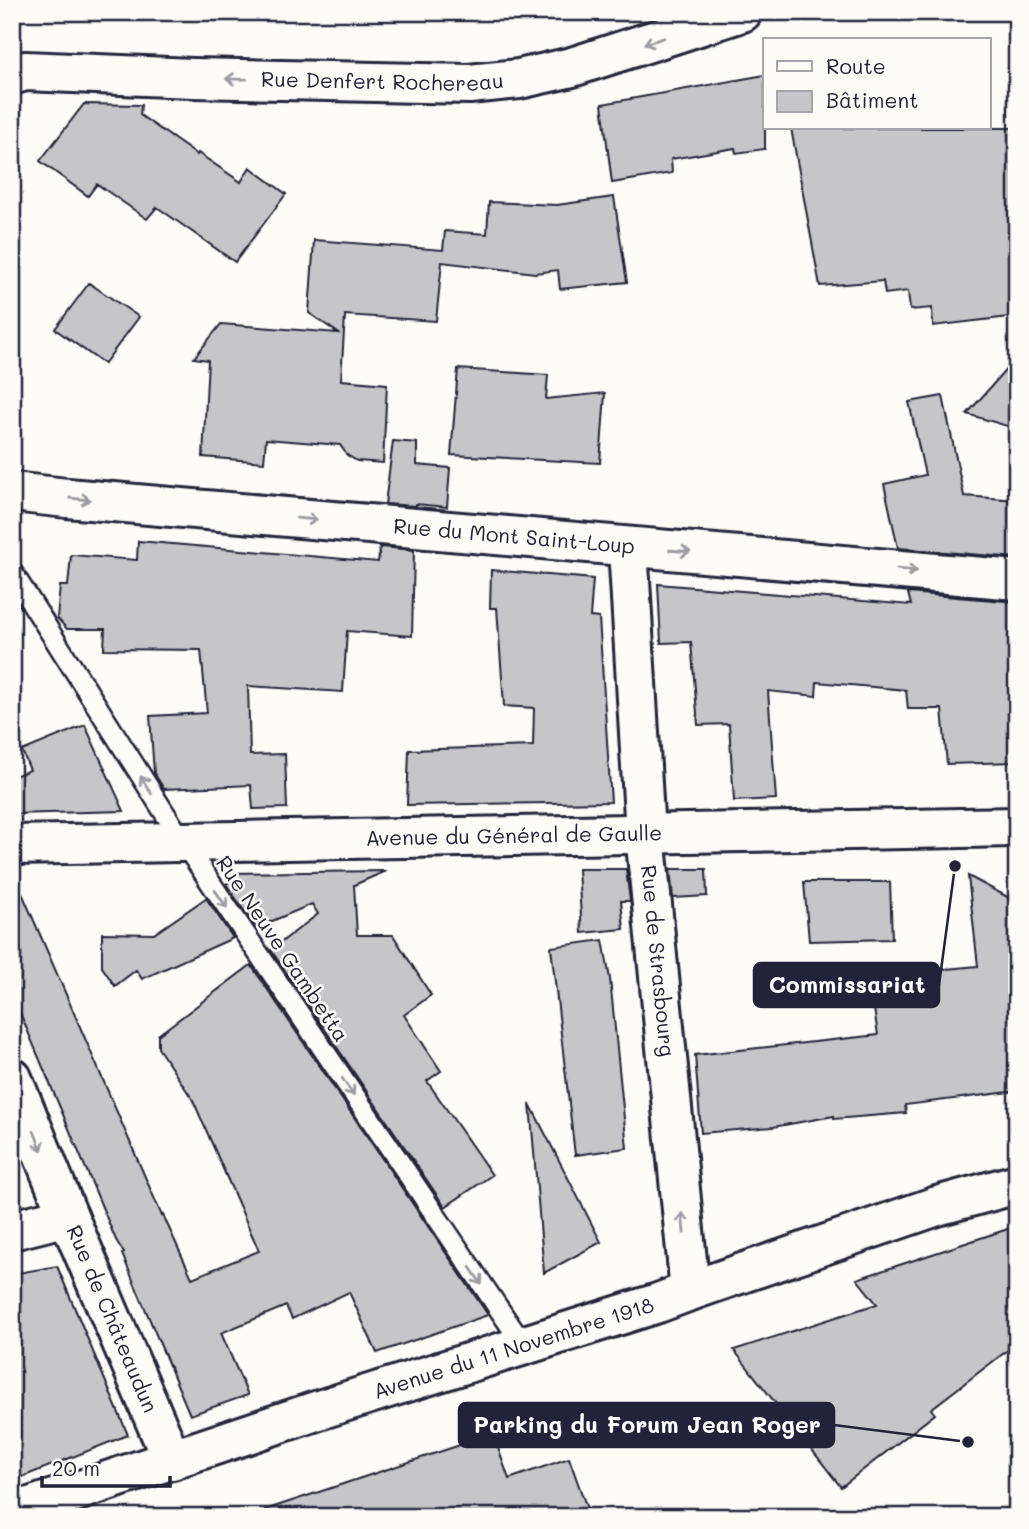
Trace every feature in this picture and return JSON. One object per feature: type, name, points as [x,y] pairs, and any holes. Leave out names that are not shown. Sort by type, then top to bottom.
[{"type":"street","name":"Rue Denfert Rochereau","points":[[12,75],[25,71],[470,84],[519,79],[572,67],[742,12]]},
{"type":"street","name":"Rue du Mont Saint-Loup","points":[[12,492],[1017,580]]},
{"type":"street","name":"Rue de Strasbourg","points":[[628,547],[645,834],[690,1291]]},
{"type":"street","name":"Avenue du Général de Gaulle","points":[[12,845],[1017,827]]},
{"type":"street","name":"Rue de Châteaudun","points":[[12,1078],[172,1460]]},
{"type":"street","name":"Avenue du 11 Novembre 1918","points":[[12,1513],[322,1409],[658,1303],[937,1206],[1017,1184]]},
{"type":"street","name":"Rue de Châteaudun","points":[[12,1230],[68,1216]]},
{"type":"lane","name":"Rue Neuve Gambetta","points":[[12,572],[183,842],[524,1346]]},
{"type":"building","points":[[763,75],[765,149],[736,153],[735,148],[671,159],[672,173],[612,183],[602,104]]},
{"type":"building","points":[[84,104],[141,105],[140,115],[197,155],[198,153],[241,182],[250,167],[286,194],[235,262],[157,207],[147,219],[97,184],[88,196],[40,161]]},
{"type":"building","points":[[1017,128],[1017,316],[933,326],[932,308],[910,310],[908,291],[885,294],[883,281],[820,286],[791,130]]},
{"type":"building","points":[[614,197],[627,282],[560,289],[558,270],[535,273],[442,262],[436,321],[345,315],[341,380],[387,384],[383,463],[357,461],[347,455],[340,445],[266,439],[264,462],[203,457],[208,360],[194,358],[221,324],[338,333],[309,313],[314,240],[443,250],[445,231],[487,234],[489,202],[557,205]]},
{"type":"building","points":[[89,283],[139,317],[104,364],[55,329]]},
{"type":"building","points":[[1017,357],[1017,429],[967,414]]},
{"type":"building","points":[[458,369],[548,375],[546,399],[605,393],[600,463],[451,455]]},
{"type":"building","points":[[943,396],[964,496],[1017,500],[1017,558],[898,548],[884,484],[925,475],[909,402]]},
{"type":"building","points":[[393,441],[417,443],[417,465],[450,468],[447,507],[385,504]]},
{"type":"building","points":[[138,541],[378,562],[380,547],[414,550],[412,636],[347,631],[343,692],[248,686],[250,755],[285,754],[287,808],[253,809],[251,785],[164,789],[154,773],[150,716],[207,713],[201,650],[104,649],[105,629],[67,629],[57,618],[60,586],[68,586],[71,555],[137,560]]},
{"type":"building","points":[[491,570],[593,579],[590,617],[599,618],[611,802],[407,805],[409,750],[533,746],[534,708],[504,706],[497,608],[490,608]]},
{"type":"building","points":[[658,584],[911,605],[908,593],[1017,602],[1017,762],[947,764],[942,709],[908,709],[906,690],[817,682],[816,696],[768,691],[776,799],[734,801],[729,724],[698,725],[691,642],[661,643]]},
{"type":"building","points":[[85,725],[124,811],[12,814],[12,777],[30,770],[22,751]]},
{"type":"building","points":[[578,869],[626,869],[630,901],[621,901],[624,929],[582,933]]},
{"type":"building","points":[[670,869],[706,869],[707,896],[673,898]]},
{"type":"building","points":[[12,870],[162,1216],[192,1278],[259,1251],[193,1100],[158,1048],[158,1035],[251,965],[488,1315],[377,1353],[349,1292],[292,1319],[286,1306],[221,1333],[248,1395],[190,1415],[122,1254],[124,1253],[116,1240],[12,994]]},
{"type":"building","points":[[386,871],[354,885],[357,935],[393,935],[431,995],[404,1015],[441,1071],[427,1081],[492,1175],[445,1207],[271,950],[318,914],[312,904],[256,928],[226,884],[232,873]]},
{"type":"building","points":[[968,876],[1015,901],[1017,1091],[905,1105],[906,1113],[834,1119],[834,1116],[773,1127],[701,1133],[695,1055],[878,1035],[869,976],[978,966]]},
{"type":"building","points":[[804,882],[890,882],[892,939],[809,941]]},
{"type":"building","points":[[206,898],[233,938],[142,979],[136,970],[115,986],[102,967],[102,933],[154,934]]},
{"type":"building","points":[[603,940],[610,979],[627,1148],[575,1155],[551,947]]},
{"type":"building","points":[[530,1104],[601,1242],[544,1273]]},
{"type":"building","points":[[1017,1226],[1017,1343],[931,1409],[935,1414],[841,1487],[734,1350],[877,1304],[857,1279]]},
{"type":"building","points":[[57,1266],[128,1435],[12,1481],[12,1274]]},
{"type":"building","points":[[493,1434],[509,1479],[569,1458],[590,1517],[266,1517],[265,1510]]},
{"type":"place","name":"Commissariat","points":[[955,866]]},
{"type":"place","name":"Parking du Forum Jean Roger","points":[[968,1442]]}]
